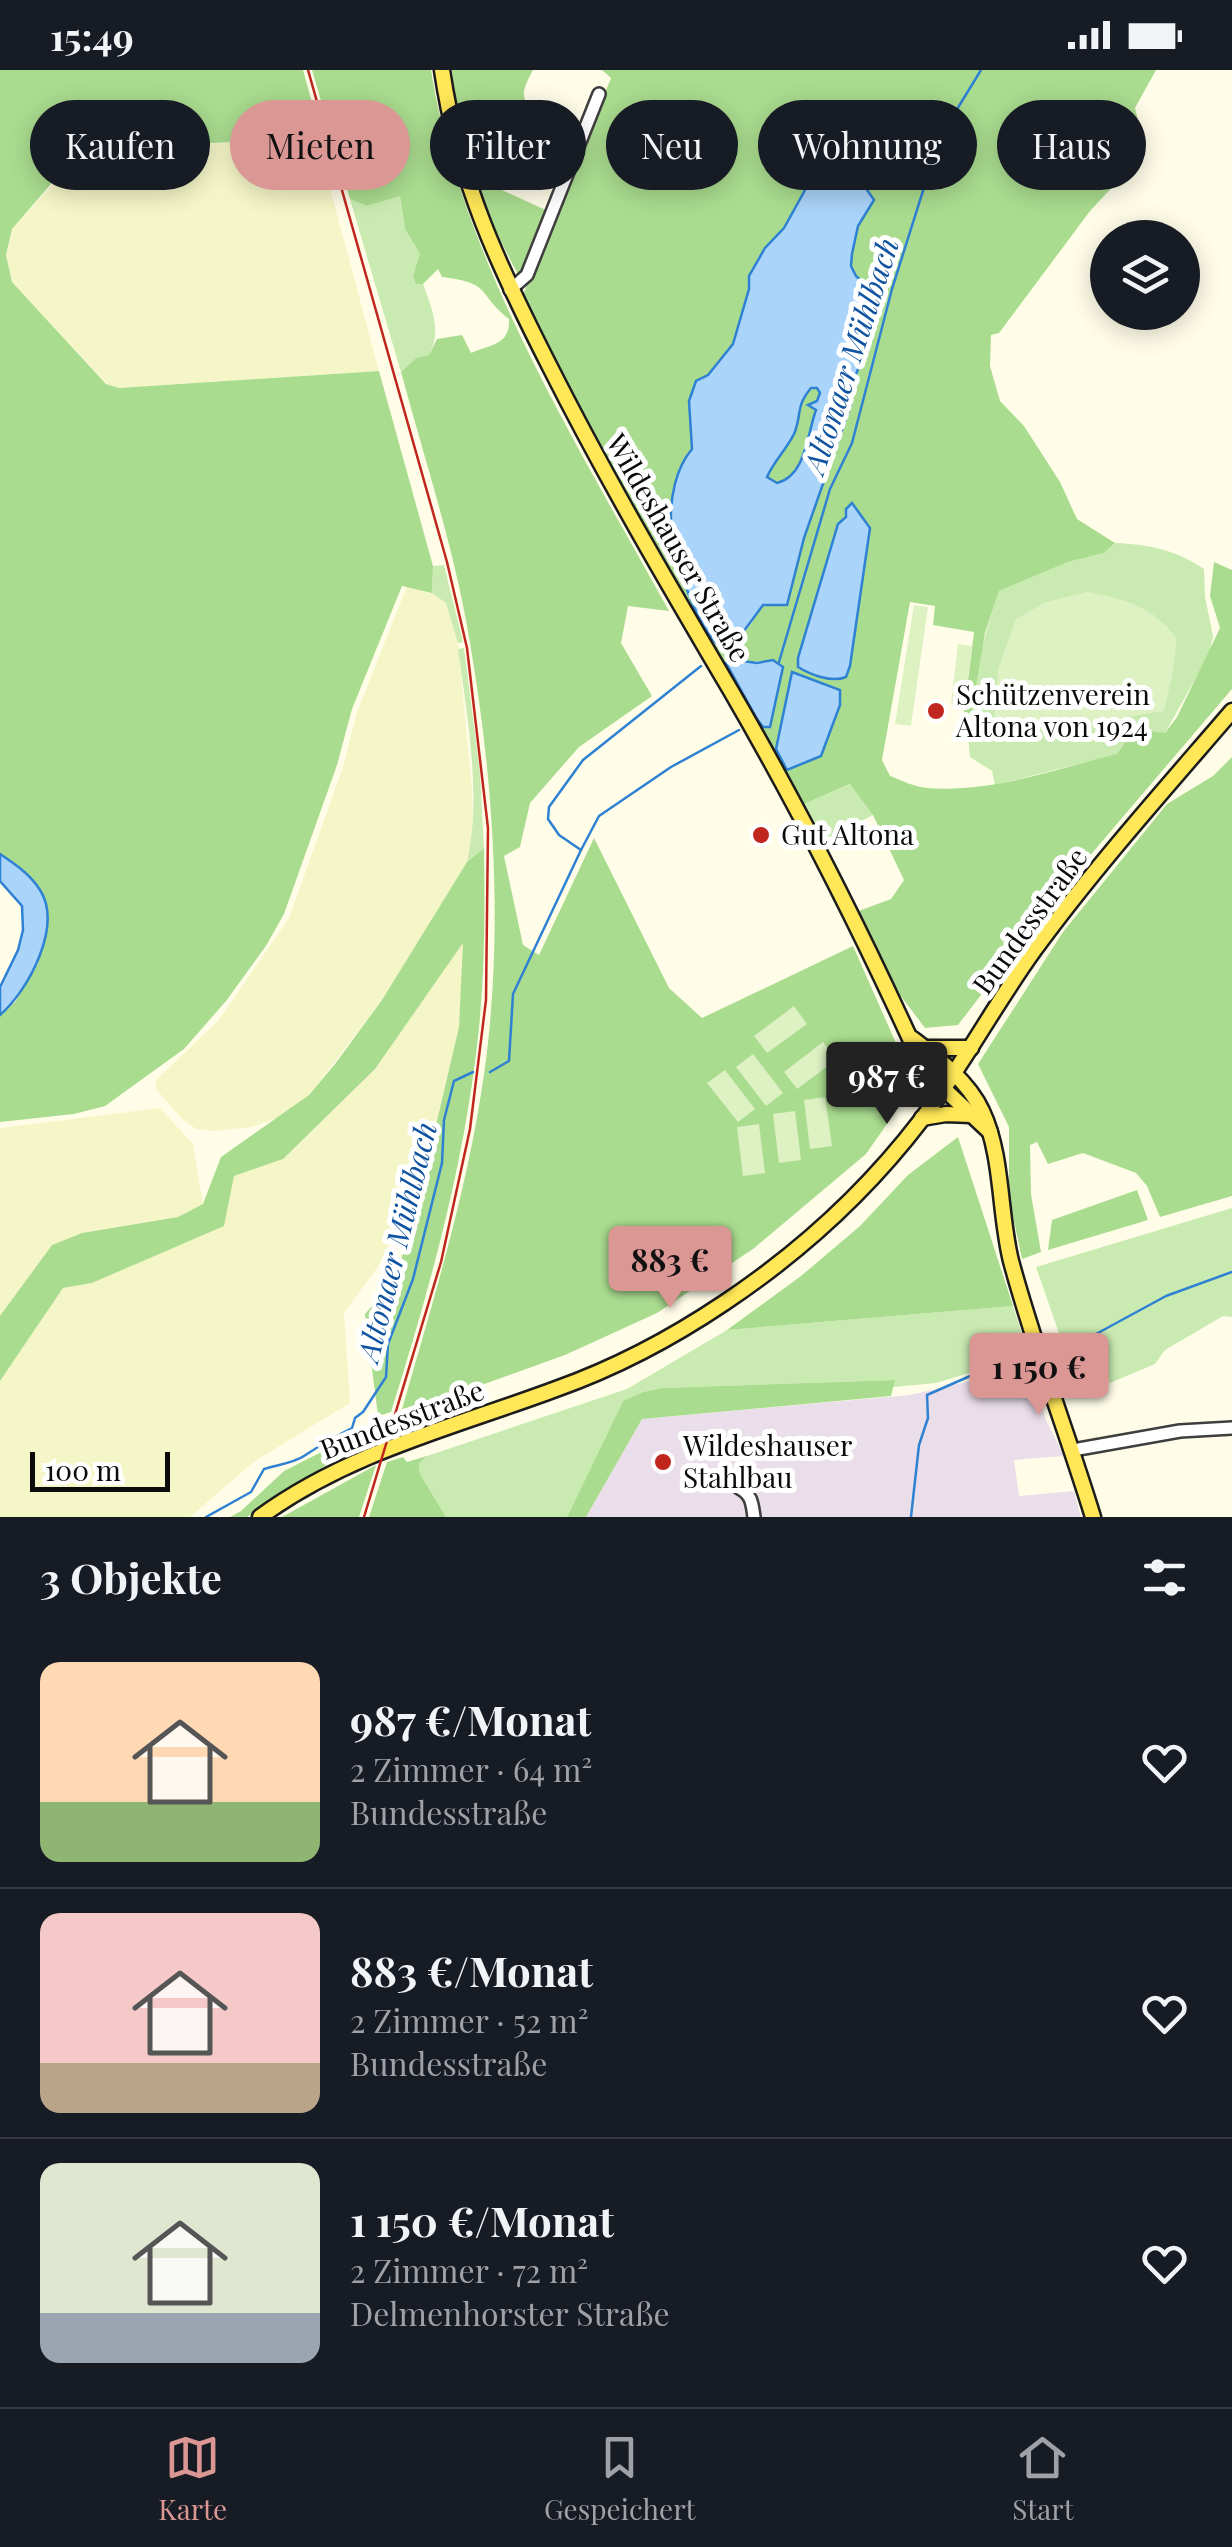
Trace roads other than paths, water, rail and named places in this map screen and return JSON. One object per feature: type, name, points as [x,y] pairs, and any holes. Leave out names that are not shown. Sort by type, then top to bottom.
[{"type":"main road","name":"Wildeshauser Straße","points":[[442,70],[466,178],[510,290],[620,503],[771,760],[917,1054],[944,1089],[990,1132]]},
{"type":"main road","name":"Bundesstraße","points":[[260,1517],[309,1484],[368,1456],[577,1381],[690,1324],[808,1240],[860,1190],[922,1118],[1032,953],[1232,711]]},
{"type":"main road","name":"Wildeshauser Straße","points":[[909,1036],[954,1075],[976,1101],[990,1132]]},
{"type":"main road","points":[[925,1048],[971,1048]]},
{"type":"main road","points":[[922,1118],[970,1115]]},
{"type":"main road","points":[[990,1132],[1001,1216],[1013,1267],[1094,1517]]},
{"type":"street","points":[[510,290],[527,275],[599,94]]},
{"type":"street","points":[[1073,1450],[1180,1431],[1232,1428]]},
{"type":"street","points":[[739,1488],[747,1492],[754,1517]]},
{"type":"water","points":[[805,190],[867,190],[874,200],[858,226],[851,266],[867,286],[871,301],[862,360],[854,379],[851,404],[804,538],[787,605],[763,605],[730,650],[708,633],[689,596],[673,536],[672,503],[678,474],[692,449],[689,401],[696,381],[708,375],[733,344],[749,276],[765,248],[784,228]],"holes":[[[811,388],[820,393],[817,401],[808,405],[816,410],[800,463],[787,479],[777,483],[767,477],[794,434],[806,395]]]},
{"type":"water","points":[[852,503],[870,528],[850,666],[846,677],[828,679],[798,667],[798,658],[838,524]]},
{"type":"water","points":[[773,660],[783,667],[770,727],[763,727],[757,719],[726,663]]},
{"type":"water","points":[[792,672],[840,690],[840,705],[821,756],[787,770],[776,749]]},
{"type":"water","points":[[0,854],[36,884],[46,905],[47,921],[45,939],[31,974],[0,1015],[0,987],[23,930],[22,906],[0,881]]},
{"type":"waterway","name":"Altonaer Mühlbach","points":[[779,662],[830,489],[852,443],[892,289],[940,137],[981,70]]},
{"type":"waterway","name":"Altonaer Mühlbach","points":[[490,1072],[509,1061],[513,994],[581,850],[559,835],[548,819],[549,807],[583,760],[701,666]]},
{"type":"waterway","points":[[581,850],[599,816],[671,767],[739,730]]},
{"type":"waterway","name":"Altonaer Mühlbach","points":[[206,1517],[251,1492],[264,1469],[300,1458],[352,1428],[355,1418],[386,1377],[388,1344],[413,1279],[442,1163],[444,1120],[454,1081],[473,1072]]},
{"type":"waterway","points":[[1059,1349],[1085,1340],[1166,1296],[1232,1272]]},
{"type":"waterway","points":[[911,1517],[919,1445],[928,1418],[927,1395],[1024,1357]]},
{"type":"railway","points":[[308,70],[447,562],[467,648],[488,828],[486,1000],[470,1129],[441,1262],[364,1517]]},
{"type":"place","name":"Schützenverein Altona von 1924","points":[[936,711]]},
{"type":"place","name":"Gut Altona","points":[[761,835]]},
{"type":"place","name":"Wildeshauser Stahlbau","points":[[663,1462]]}]
